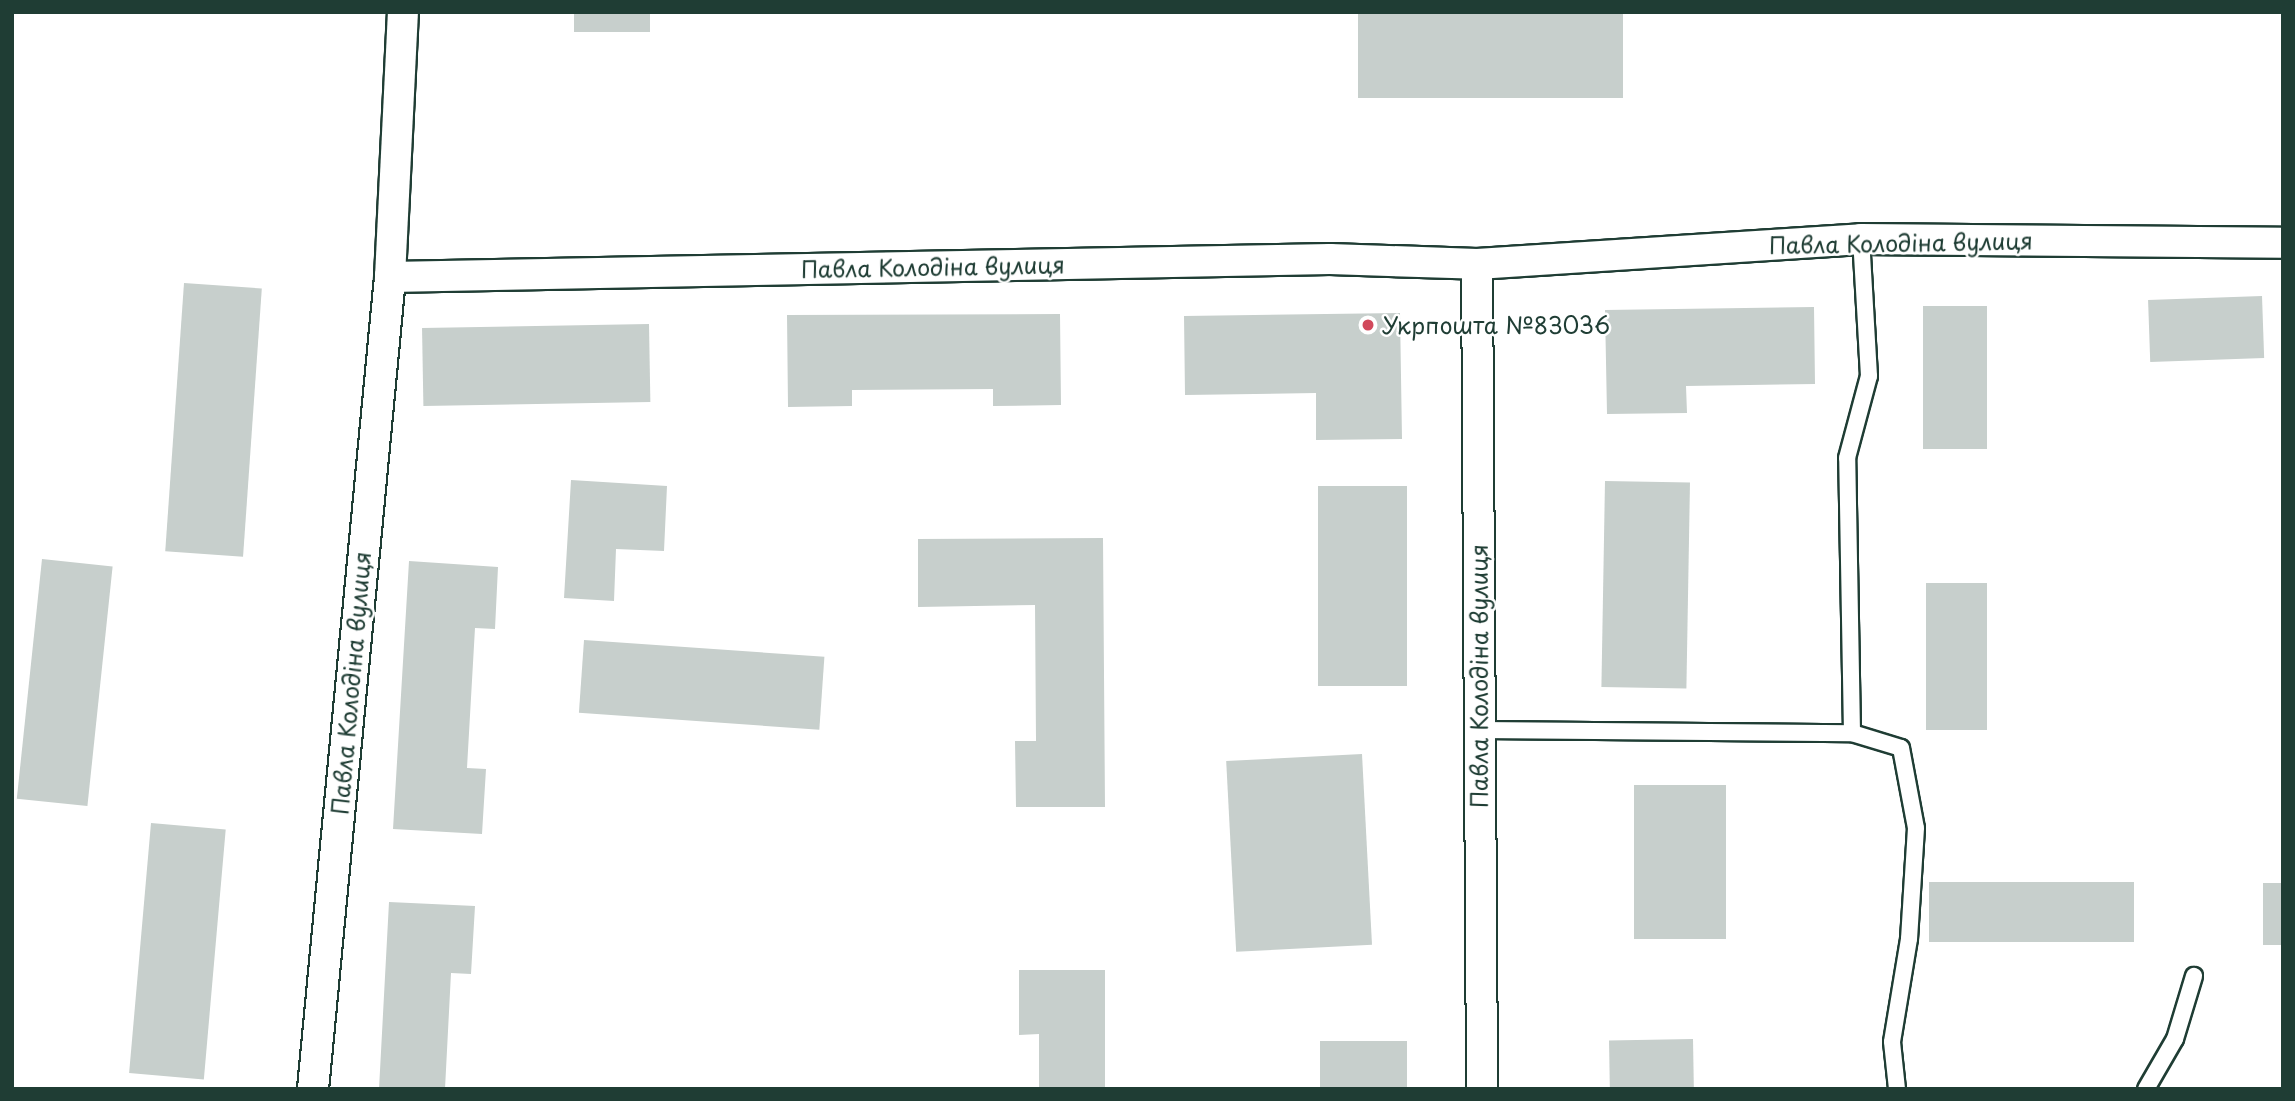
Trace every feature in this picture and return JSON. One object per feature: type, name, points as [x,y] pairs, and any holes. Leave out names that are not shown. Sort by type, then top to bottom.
[{"type":"street","name":"Павла Колодіна вулиця","points":[[313,1089],[390,277],[403,12]]},
{"type":"street","name":"Павла Колодіна вулиця","points":[[390,277],[1330,259],[1477,264],[1861,239],[2283,243]]},
{"type":"street","name":"Павла Колодіна вулиця","points":[[1477,264],[1482,1089]]},
{"type":"lane","points":[[1852,733],[1847,458],[1869,376],[1861,239]]},
{"type":"lane","points":[[1480,730],[1852,733],[1901,748],[1916,828],[1909,939],[1892,1042],[1896,1089]]},
{"type":"lane","points":[[2146,1089],[2175,1039],[2194,976]]},
{"type":"building","points":[[574,12],[650,12],[650,32],[574,32]]},
{"type":"building","points":[[1358,12],[1623,12],[1623,98],[1358,98]]},
{"type":"building","points":[[184,283],[262,288],[243,557],[165,551]]},
{"type":"building","points":[[2262,296],[2264,358],[2150,362],[2148,300]]},
{"type":"building","points":[[1923,306],[1987,306],[1987,449],[1923,449]]},
{"type":"building","points":[[1814,307],[1815,384],[1686,386],[1687,413],[1607,414],[1605,310]]},
{"type":"building","points":[[1400,313],[1402,439],[1316,440],[1316,393],[1185,395],[1184,316]]},
{"type":"building","points":[[1060,314],[1061,405],[993,406],[993,389],[852,390],[852,406],[788,407],[787,315]]},
{"type":"building","points":[[649,324],[650,402],[423,406],[422,328]]},
{"type":"building","points":[[571,480],[667,486],[664,551],[616,549],[614,601],[564,598]]},
{"type":"building","points":[[1605,481],[1690,482],[1686,688],[1601,687]]},
{"type":"building","points":[[1318,486],[1407,486],[1407,686],[1318,686]]},
{"type":"building","points":[[1103,538],[1105,807],[1016,807],[1015,741],[1036,741],[1035,605],[918,607],[918,539]]},
{"type":"building","points":[[42,559],[113,566],[87,806],[17,799]]},
{"type":"building","points":[[409,561],[498,567],[495,629],[475,628],[467,768],[486,769],[482,834],[393,829]]},
{"type":"building","points":[[1926,583],[1987,583],[1987,730],[1926,730]]},
{"type":"building","points":[[584,640],[824,657],[819,730],[579,713]]},
{"type":"building","points":[[1362,754],[1372,945],[1236,952],[1226,761]]},
{"type":"building","points":[[1634,785],[1726,785],[1726,939],[1634,939]]},
{"type":"building","points":[[151,823],[226,830],[204,1080],[129,1073]]},
{"type":"building","points":[[1929,882],[2134,882],[2134,942],[1929,942]]},
{"type":"building","points":[[2263,883],[2283,883],[2283,945],[2263,945]]},
{"type":"building","points":[[389,902],[475,906],[471,974],[451,973],[445,1089],[379,1089]]},
{"type":"building","points":[[1019,970],[1105,970],[1105,1089],[1039,1089],[1039,1034],[1019,1035]]},
{"type":"building","points":[[1693,1039],[1694,1089],[1610,1089],[1609,1040]]},
{"type":"building","points":[[1320,1041],[1407,1041],[1407,1089],[1320,1089]]},
{"type":"place","name":"Укрпошта №83036","points":[[1368,325]]}]
